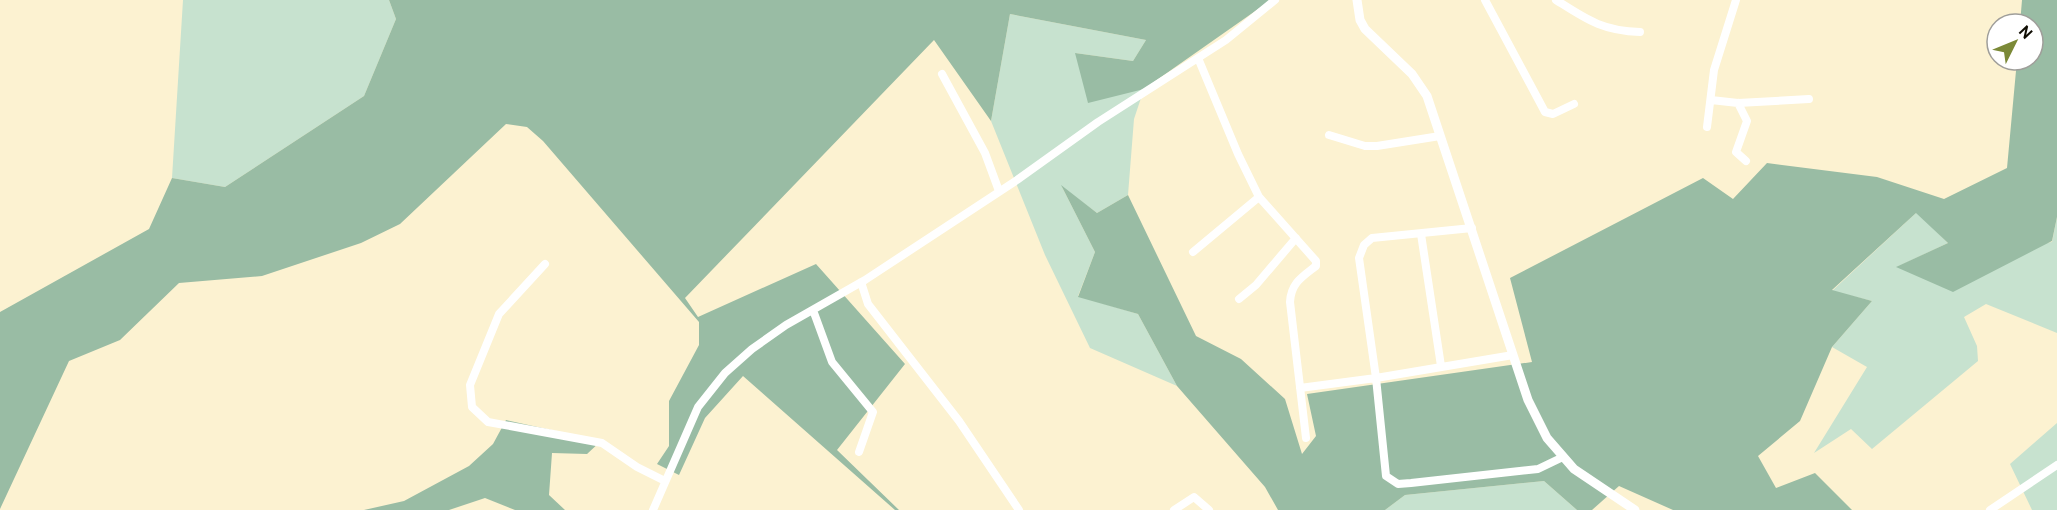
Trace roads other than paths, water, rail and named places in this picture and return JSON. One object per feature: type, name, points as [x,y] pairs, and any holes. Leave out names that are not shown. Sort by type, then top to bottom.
[{"type":"street","points":[[653,510],[698,407],[725,373],[761,343],[861,282],[999,191],[1098,122],[1240,30],[1275,0]]},
{"type":"street","points":[[1357,0],[1360,20],[1365,28],[1422,86],[1472,228],[1528,400],[1547,438],[1586,479],[1635,510]]},
{"type":"street","points":[[1485,0],[1545,112],[1553,114],[1574,105]]},
{"type":"street","points":[[1556,0],[1574,13],[1616,31],[1640,32]]},
{"type":"street","points":[[1707,127],[1714,70],[1736,0]]},
{"type":"street","points":[[1198,58],[1238,154],[1259,197],[1313,255],[1316,266],[1295,282],[1291,290],[1290,302],[1306,438]]},
{"type":"street","points":[[942,74],[985,153],[999,191]]},
{"type":"street","points":[[1711,100],[1738,103],[1809,99]]},
{"type":"street","points":[[1738,103],[1747,121],[1736,152],[1746,161]]},
{"type":"street","points":[[1329,135],[1365,146],[1440,136]]},
{"type":"street","points":[[1192,252],[1259,197]]},
{"type":"street","points":[[1472,228],[1372,238],[1364,245],[1359,258],[1376,378],[1386,476],[1398,484],[1538,469],[1563,457]]},
{"type":"street","points":[[1421,234],[1441,366]]},
{"type":"street","points":[[1239,299],[1256,285],[1296,238]]},
{"type":"street","points":[[545,264],[499,314],[470,386],[472,407],[488,422],[603,443],[637,467],[665,482]]},
{"type":"street","points":[[861,282],[868,304],[953,412],[1019,510]]},
{"type":"street","points":[[813,310],[832,362],[873,412],[859,452]]},
{"type":"street","points":[[1300,388],[1513,355]]},
{"type":"street","points":[[1990,510],[2057,465]]},
{"type":"street","points":[[1174,510],[1194,496],[1209,510]]}]
